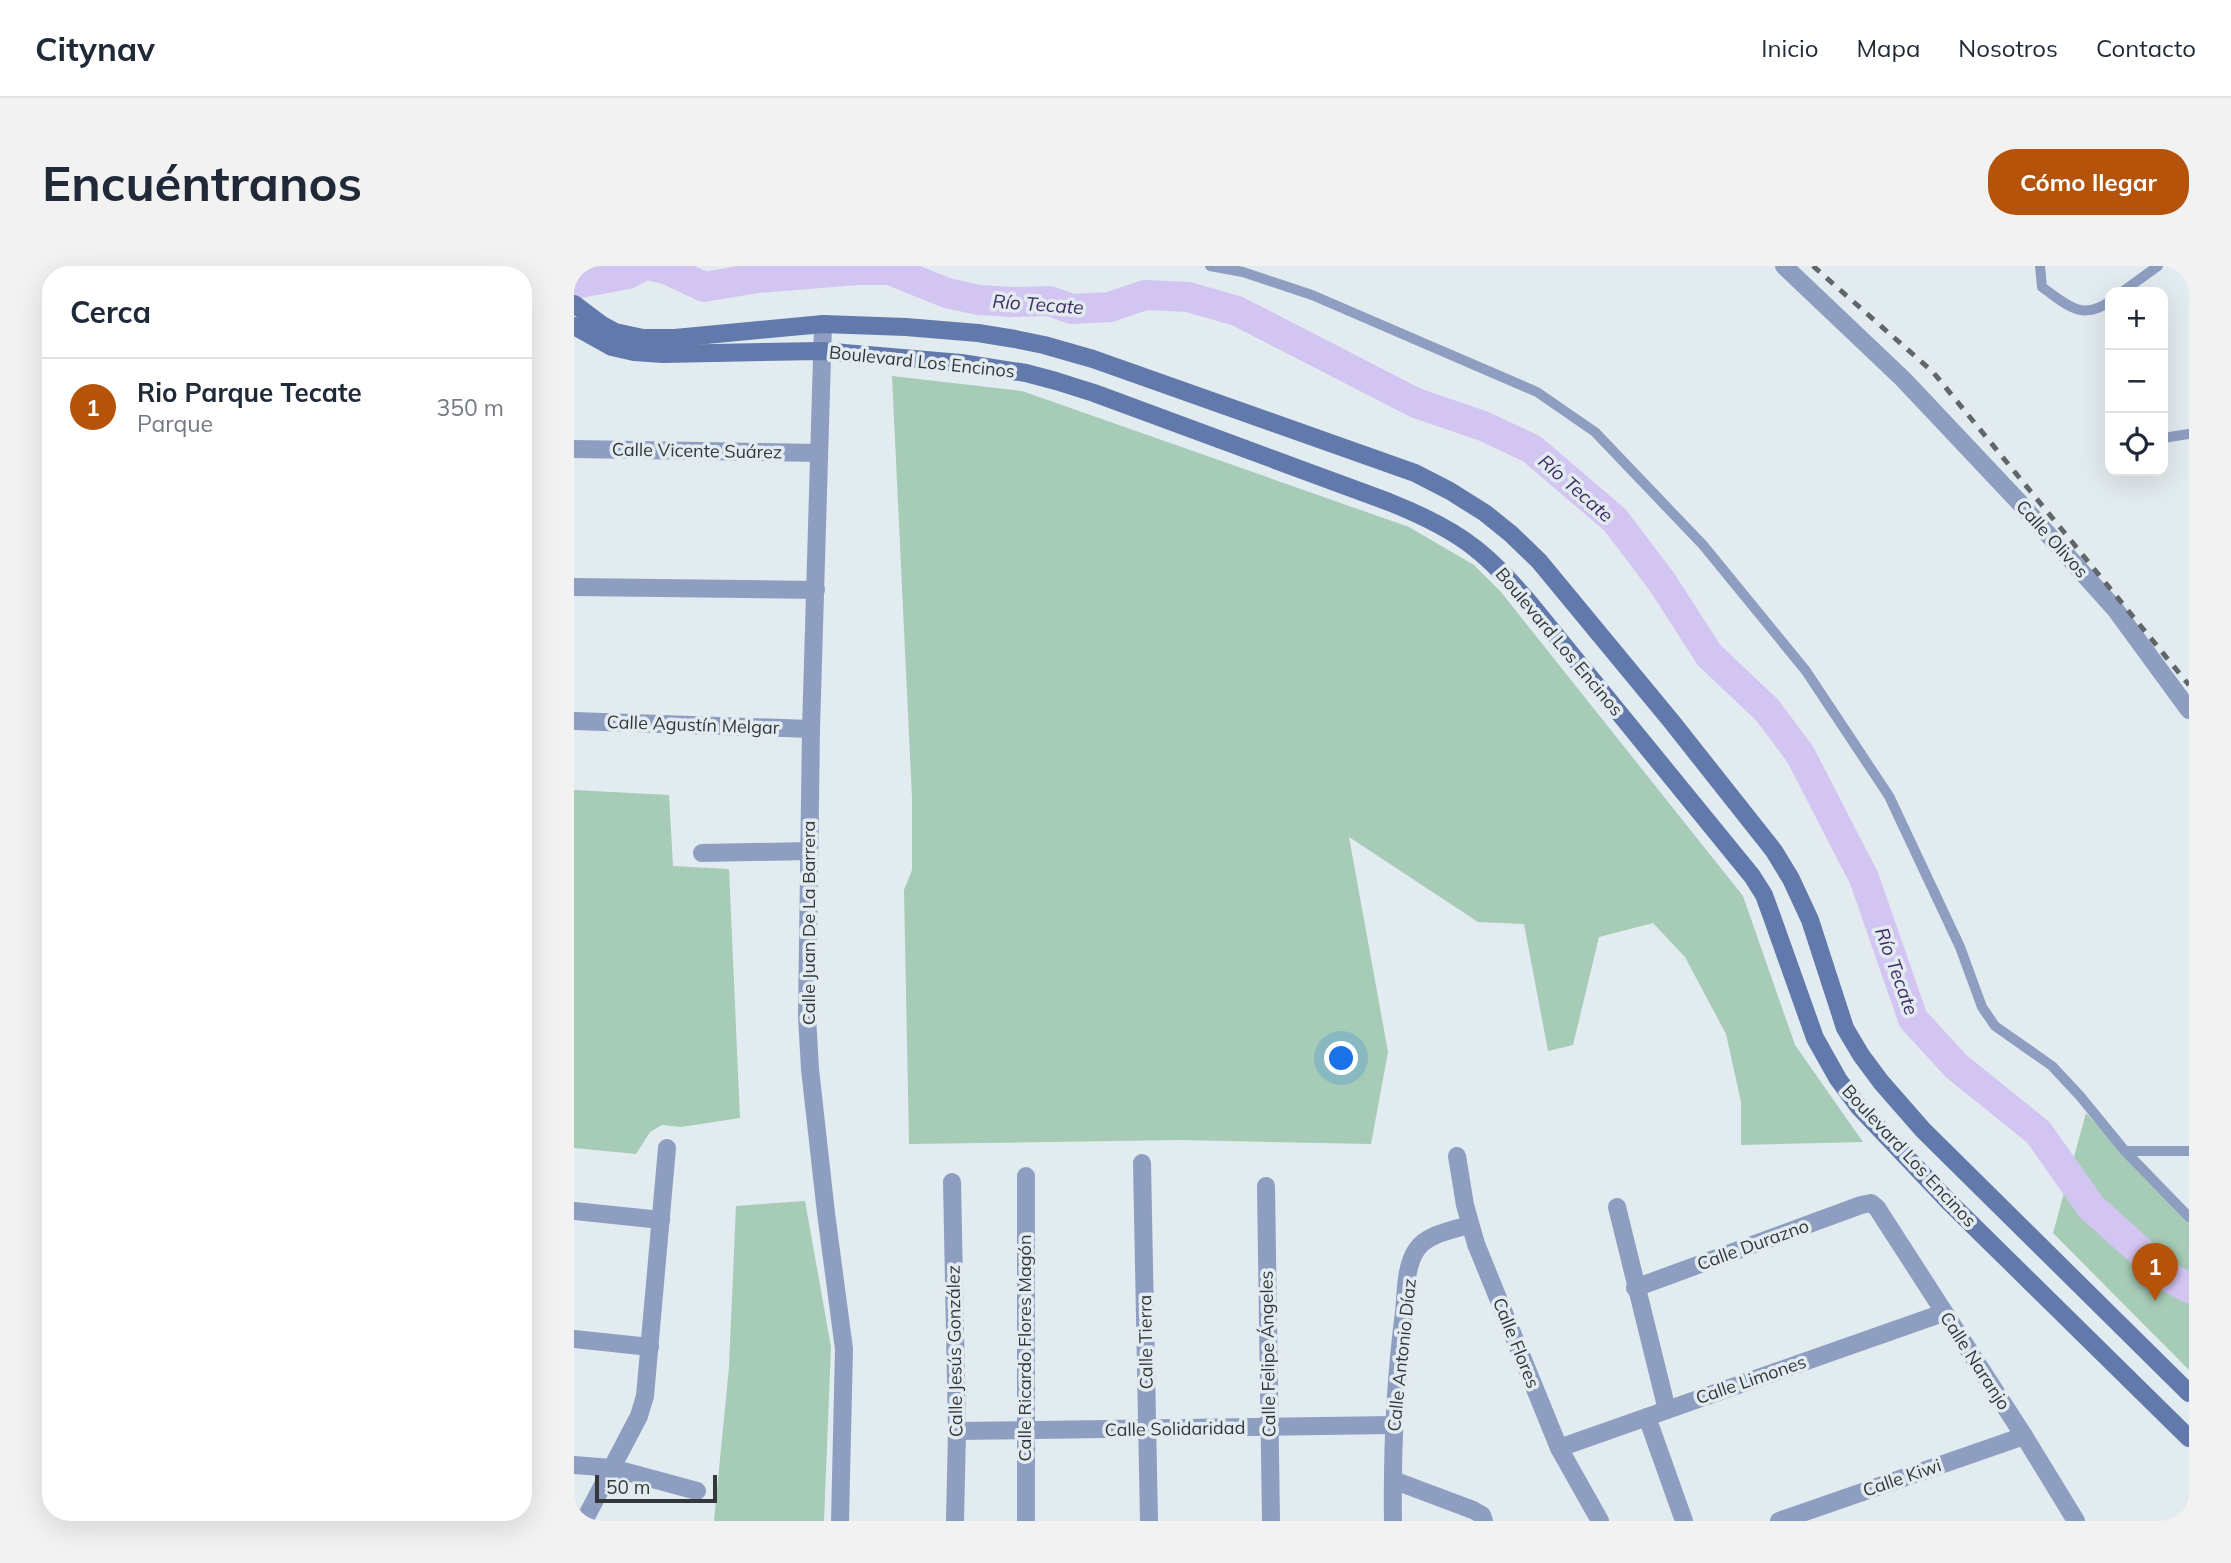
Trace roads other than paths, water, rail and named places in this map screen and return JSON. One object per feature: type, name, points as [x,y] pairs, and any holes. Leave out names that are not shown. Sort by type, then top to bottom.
[{"type":"main road","name":"Boulevard Los Encinos","points":[[578,318],[615,332],[659,338],[823,324],[978,333],[1044,345],[1093,359],[1415,473],[1485,513],[1539,561],[1774,851],[1791,879],[1810,920],[1841,1018],[1861,1055],[1881,1082],[1923,1130],[2189,1393]]},
{"type":"main road","name":"Boulevard Los Encinos","points":[[578,318],[612,347],[634,352],[663,354],[821,351],[961,363],[1056,381],[1389,502],[1429,519],[1475,547],[1527,600],[1752,876],[1772,917],[1811,1029],[1838,1079],[1858,1107],[1949,1202],[2189,1438]]},
{"type":"main road","points":[[1949,1202],[1970,1177]]},
{"type":"street","name":"Calle Olivos","points":[[1784,266],[1903,379],[2019,502],[2115,609],[2189,710]]},
{"type":"street","name":"Calle Juan De La Barrera","points":[[823,324],[806,967],[810,1069],[844,1349],[840,1521]]},
{"type":"street","name":"Calle Vicente Suárez","points":[[574,449],[819,453]]},
{"type":"street","points":[[574,587],[816,590]]},
{"type":"street","name":"Calle Agustín Melgar","points":[[574,721],[811,729]]},
{"type":"street","points":[[702,853],[809,851]]},
{"type":"street","points":[[584,1521],[642,1407],[650,1347],[667,1148]]},
{"type":"street","name":"Calle Flores","points":[[1457,1156],[1469,1225],[1559,1448],[1600,1521]]},
{"type":"street","name":"Calle Tierra","points":[[1142,1163],[1149,1521]]},
{"type":"street","name":"Calle Ricardo Flores Magón","points":[[1026,1176],[1026,1521]]},
{"type":"street","name":"Calle Jesús González","points":[[952,1182],[957,1431],[955,1521]]},
{"type":"street","name":"Calle Felipe Ángeles","points":[[1266,1186],[1271,1521]]},
{"type":"street","name":"Calle Durazno","points":[[1635,1288],[1871,1203]]},
{"type":"street","name":"Calle Naranjo","points":[[1871,1203],[1877,1208],[2024,1436],[2076,1521]]},
{"type":"street","points":[[1617,1207],[1667,1410]]},
{"type":"street","points":[[574,1211],[661,1220]]},
{"type":"street","name":"Calle Antonio Díaz","points":[[1393,1521],[1393,1425],[1407,1281],[1416,1250],[1423,1242],[1469,1225]]},
{"type":"street","name":"Calle Limones","points":[[1559,1448],[1943,1312]]},
{"type":"street","points":[[574,1339],[650,1347]]},
{"type":"street","points":[[1647,1417],[1684,1521]]},
{"type":"street","name":"Calle Solidaridad","points":[[957,1431],[1269,1429],[1393,1425]]},
{"type":"street","name":"Calle Kiwi","points":[[1779,1521],[2024,1436]]},
{"type":"street","points":[[574,1465],[612,1468],[697,1492]]},
{"type":"street","points":[[1393,1480],[1473,1510],[1482,1515],[1484,1521]]},
{"type":"lane","points":[[1210,266],[1243,272],[1312,295],[1537,392],[1595,432],[1703,545],[1806,671],[1889,796],[1960,947],[1982,1006],[1995,1026],[2052,1066],[2125,1151],[2189,1217]]},
{"type":"lane","points":[[2040,266],[2042,287],[2073,310],[2089,311],[2105,305]]},
{"type":"lane","points":[[2129,287],[2158,266]]},
{"type":"lane","points":[[2168,437],[2189,434]]},
{"type":"lane","points":[[2125,1151],[2189,1151]]},
{"type":"waterway","name":"Río Tecate","points":[[574,284],[628,274],[643,266]]},
{"type":"waterway","name":"Río Tecate","points":[[652,266],[668,270],[704,287],[757,278],[890,270],[947,293],[979,300],[1049,301],[1072,309],[1110,307],[1145,295],[1188,297],[1237,311],[1416,403],[1483,426],[1532,449],[1615,520],[1662,582],[1709,655],[1767,710],[1800,754],[1864,878],[1913,1019],[1956,1066],[2038,1132],[2091,1207],[2169,1277],[2189,1288]]},
{"type":"railway","points":[[1813,266],[1933,372],[2189,685]]},
{"type":"place","name":"Rio Parque Tecate","points":[[2155,1301]]}]
